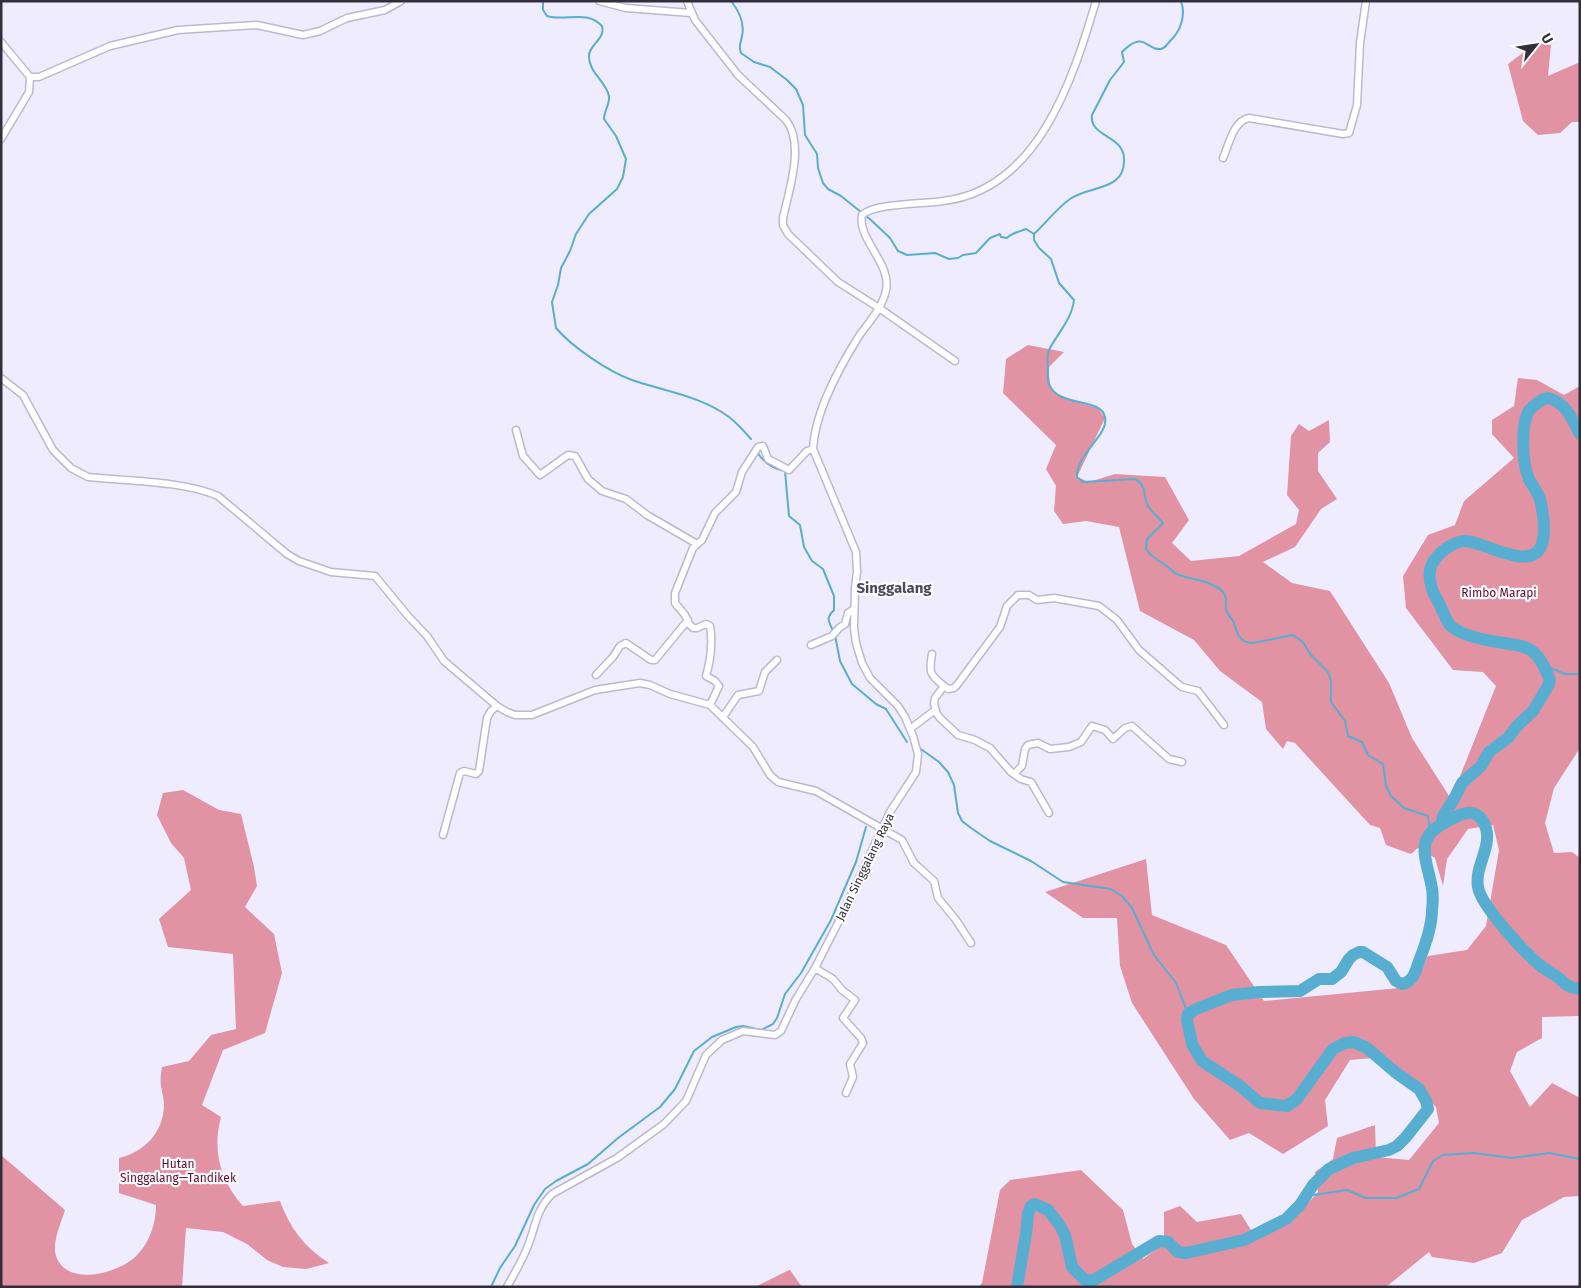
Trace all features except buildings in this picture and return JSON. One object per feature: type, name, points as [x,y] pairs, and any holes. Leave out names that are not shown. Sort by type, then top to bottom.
[{"type":"street","points":[[30,77],[38,77],[110,46],[178,30],[257,25],[299,34],[310,34],[347,18],[385,10],[401,1]]},
{"type":"street","points":[[599,1],[626,8],[691,13]]},
{"type":"street","points":[[687,1],[691,13],[738,75],[792,127],[795,151],[783,218],[783,225],[788,234],[838,282],[955,361]]},
{"type":"street","points":[[710,705],[719,686],[715,681],[706,676],[713,643],[710,626],[706,624],[693,628],[676,605],[675,596],[693,548],[702,540],[715,513],[736,492],[742,472],[758,446],[763,446],[768,460],[789,470],[813,448],[818,418],[837,377],[859,337],[879,308],[887,287],[886,277],[862,225],[862,215],[868,210],[876,208],[965,198],[988,187],[1010,170],[1030,150],[1054,114],[1080,52],[1096,1]]},
{"type":"street","points":[[1223,158],[1236,127],[1240,122],[1249,118],[1343,134],[1349,133],[1358,105],[1360,43],[1366,1]]},
{"type":"street","points":[[1,42],[30,77],[29,92],[1,139]]},
{"type":"street","points":[[1,378],[23,395],[53,450],[80,474],[88,477],[178,486],[209,492],[218,496],[287,554],[299,561],[331,572],[375,576],[427,636],[444,661],[497,706],[507,712],[515,715],[532,715],[595,690],[640,683],[710,705],[755,750],[770,775],[778,782],[816,791],[904,841],[914,863],[934,881],[938,898],[956,920],[971,943]]},
{"type":"street","points":[[516,430],[523,456],[540,475],[568,455],[574,456],[588,479],[602,491],[626,499],[647,515],[697,544]]},
{"type":"street","name":"Jalan Singgalang Raya","points":[[507,1287],[528,1247],[537,1215],[544,1202],[552,1194],[617,1158],[664,1124],[686,1101],[706,1055],[722,1040],[743,1031],[775,1035],[781,1031],[796,999],[815,968],[890,812],[916,772],[918,754],[910,729],[898,706],[870,678],[862,663],[856,644],[854,609],[857,572],[856,552],[813,448]]},
{"type":"street","points":[[932,654],[931,676],[948,689],[957,685],[1000,627],[1011,600],[1018,595],[1029,595],[1037,600],[1054,598],[1099,606],[1117,620],[1139,650],[1182,687],[1198,691],[1224,725]]},
{"type":"street","points":[[811,645],[821,639],[832,636],[838,628],[845,624],[848,613],[854,609]]},
{"type":"street","points":[[596,675],[613,657],[620,646],[626,643],[651,660],[655,660],[688,620]]},
{"type":"street","points":[[723,717],[738,695],[759,691],[765,672],[778,660]]},
{"type":"street","points":[[944,686],[935,698],[936,714],[958,735],[975,740],[993,750],[1006,768],[1025,781],[1031,782],[1049,813]]},
{"type":"street","points":[[443,835],[460,773],[464,771],[476,774],[479,771],[487,718],[497,706]]},
{"type":"street","points":[[910,729],[935,710]]},
{"type":"street","points":[[1014,774],[1022,766],[1025,749],[1028,745],[1038,743],[1050,748],[1069,747],[1081,742],[1094,726],[1104,730],[1114,740],[1125,728],[1132,726],[1169,759],[1182,762]]},
{"type":"street","points":[[815,968],[833,979],[842,990],[855,1000],[843,1018],[861,1038],[863,1043],[850,1064],[853,1077],[846,1093]]},
{"type":"green space","points":[[1536,43],[1551,45],[1548,76],[1580,62],[1580,122],[1572,122],[1560,133],[1538,135],[1523,121],[1508,64]]},
{"type":"green space","name":"Rimbo Marapi","points":[[1028,345],[1064,352],[1048,368],[1051,389],[1065,399],[1098,408],[1105,418],[1077,477],[1089,482],[1115,474],[1165,477],[1189,520],[1172,543],[1191,561],[1239,556],[1296,524],[1299,510],[1287,495],[1291,436],[1299,424],[1309,431],[1329,420],[1330,442],[1318,453],[1318,471],[1337,499],[1321,509],[1295,547],[1263,562],[1292,583],[1330,591],[1389,683],[1412,738],[1451,799],[1496,686],[1483,672],[1453,670],[1406,608],[1403,576],[1428,535],[1455,525],[1464,501],[1514,458],[1492,434],[1492,420],[1514,406],[1518,378],[1537,380],[1564,395],[1580,386],[1580,748],[1554,788],[1545,823],[1554,853],[1572,852],[1580,858],[1580,1016],[1542,1017],[1542,1038],[1517,1052],[1510,1071],[1530,1107],[1552,1083],[1580,1098],[1580,1196],[1564,1197],[1522,1220],[1502,1253],[1474,1263],[1432,1257],[1429,1252],[1386,1287],[978,1287],[982,1283],[1000,1190],[1010,1180],[1081,1170],[1123,1210],[1132,1244],[1143,1259],[1164,1244],[1164,1212],[1180,1206],[1197,1222],[1241,1214],[1251,1230],[1292,1221],[1318,1192],[1315,1172],[1333,1159],[1337,1138],[1375,1125],[1376,1157],[1409,1160],[1439,1123],[1436,1107],[1384,1057],[1350,1060],[1325,1100],[1328,1126],[1283,1154],[1249,1133],[1230,1140],[1194,1099],[1132,1003],[1120,966],[1117,918],[1083,918],[1045,892],[1146,859],[1152,915],[1226,945],[1264,1001],[1409,987],[1428,956],[1467,950],[1486,926],[1499,850],[1493,825],[1468,829],[1447,859],[1443,886],[1435,858],[1418,848],[1411,854],[1386,845],[1380,828],[1370,825],[1295,743],[1287,741],[1283,749],[1266,729],[1262,702],[1220,671],[1194,640],[1140,611],[1119,527],[1086,521],[1063,524],[1054,511],[1056,486],[1046,469],[1056,445],[1003,393],[1006,359]]},
{"type":"green space","name":"Hutan Singgalang—Tandikek","points":[[183,790],[219,810],[241,814],[257,886],[245,907],[274,934],[282,973],[265,1033],[223,1050],[202,1105],[221,1117],[217,1141],[220,1164],[229,1186],[243,1206],[280,1201],[288,1220],[305,1244],[329,1263],[306,1269],[283,1267],[267,1260],[247,1244],[223,1232],[186,1228],[182,1287],[1,1287],[1,1155],[65,1210],[58,1230],[55,1251],[59,1263],[67,1270],[78,1274],[91,1275],[117,1268],[129,1262],[138,1254],[149,1238],[155,1218],[156,1205],[119,1193],[119,1158],[144,1146],[156,1133],[160,1125],[164,1106],[161,1084],[162,1067],[189,1061],[211,1035],[236,1029],[233,954],[168,947],[159,919],[191,890],[184,858],[171,843],[157,815],[163,793]]},
{"type":"green space","points":[[789,1270],[802,1287],[755,1287]]},
{"type":"waterway","points":[[543,1],[543,10],[547,16],[589,18],[602,26],[602,35],[591,49],[589,57],[592,67],[605,86],[609,96],[604,119],[616,136],[626,159],[623,177],[617,189],[589,214],[576,234],[561,268],[552,302],[556,328],[581,351],[602,365],[632,380],[707,404],[738,424],[751,439]]},
{"type":"waterway","points":[[731,1],[739,13],[742,22],[741,53],[754,62],[770,67],[796,89],[803,105],[805,135],[817,154],[818,168],[823,183],[828,189],[841,196],[871,220],[890,238],[898,251],[907,255],[935,253],[949,259],[958,258],[963,255],[976,253],[990,238],[1000,234],[1001,237],[1007,238],[1026,229],[1034,234]]},
{"type":"waterway","points":[[1034,234],[1070,199],[1105,186],[1119,177],[1123,169],[1124,158],[1122,150],[1113,140],[1096,128],[1092,122],[1092,115],[1110,80],[1124,62],[1122,52],[1130,45],[1140,41],[1156,49],[1161,49],[1174,37],[1180,28],[1183,17],[1181,1]]},
{"type":"waterway","points":[[1034,234],[1034,240],[1039,248],[1051,259],[1059,283],[1074,300],[1070,314],[1048,352],[1048,382],[1054,391],[1061,396],[1096,407],[1102,411],[1105,417],[1102,431],[1086,452],[1078,468],[1077,477],[1083,482],[1135,479],[1139,481],[1143,487],[1148,507],[1163,523],[1147,539],[1146,549],[1153,557],[1177,574],[1207,582],[1222,591],[1226,598],[1228,615],[1242,639],[1248,643],[1253,643],[1293,635],[1303,642],[1310,654],[1328,672],[1331,681],[1331,702],[1345,721],[1348,736],[1362,742],[1368,755],[1383,764],[1386,786],[1391,796],[1404,808],[1428,816],[1430,834]]},
{"type":"waterway","points":[[1442,824],[1443,816],[1462,783],[1481,766],[1489,752],[1508,738],[1516,727],[1533,711],[1550,680],[1541,660],[1529,649],[1476,637],[1461,632],[1450,625],[1432,590],[1431,566],[1443,551],[1462,541],[1521,556],[1531,555],[1538,550],[1543,540],[1544,526],[1539,496],[1529,479],[1525,464],[1523,436],[1528,412],[1542,400],[1547,398],[1554,400],[1566,410],[1580,434]]},
{"type":"waterway","points":[[757,452],[769,465],[785,471],[789,516],[800,525],[804,547],[812,561],[823,569],[834,596],[834,610],[829,618],[833,631]]},
{"type":"waterway","points":[[835,635],[840,661],[852,684],[876,704],[886,709],[907,742]]},
{"type":"waterway","points":[[1543,665],[1565,674],[1580,674]]},
{"type":"waterway","points":[[918,747],[939,762],[948,772],[954,785],[958,813],[962,821],[971,828],[990,841],[1031,861],[1063,882],[1111,889],[1122,896],[1132,908],[1154,955],[1176,983],[1188,1014]]},
{"type":"waterway","points":[[1017,1287],[1028,1214],[1031,1206],[1035,1204],[1048,1210],[1059,1224],[1065,1235],[1072,1267],[1085,1280],[1094,1280],[1159,1241],[1168,1242],[1178,1252],[1186,1253],[1244,1240],[1286,1219],[1300,1205],[1313,1185],[1329,1169],[1353,1158],[1389,1150],[1397,1146],[1406,1137],[1428,1109],[1426,1101],[1419,1089],[1395,1072],[1367,1048],[1354,1042],[1345,1043],[1333,1049],[1297,1099],[1287,1106],[1260,1103],[1240,1086],[1202,1061],[1192,1044],[1187,1020],[1188,1014],[1196,1009],[1232,995],[1300,991],[1319,979],[1332,979],[1341,972],[1349,959],[1359,952],[1363,952],[1387,967],[1396,981],[1402,984],[1409,981],[1415,972],[1424,949],[1432,916],[1432,886],[1425,856],[1426,841],[1436,828],[1451,819],[1470,813],[1480,817],[1486,829],[1487,838],[1479,870],[1478,887],[1487,906],[1515,940],[1541,966],[1558,977],[1566,985],[1580,989]]},
{"type":"waterway","points":[[491,1287],[500,1268],[515,1246],[534,1205],[545,1189],[588,1164],[618,1138],[660,1107],[675,1089],[694,1051],[712,1037],[736,1027],[743,1026],[761,1030],[773,1024],[785,994],[801,973],[831,920],[856,862],[866,827]]},
{"type":"waterway","points":[[1306,1196],[1347,1190],[1366,1198],[1396,1198],[1419,1189],[1433,1161],[1443,1155],[1474,1153],[1512,1158],[1549,1153],[1580,1159]]},
{"type":"district","name":"Singgalang","points":[[894,588]]}]
